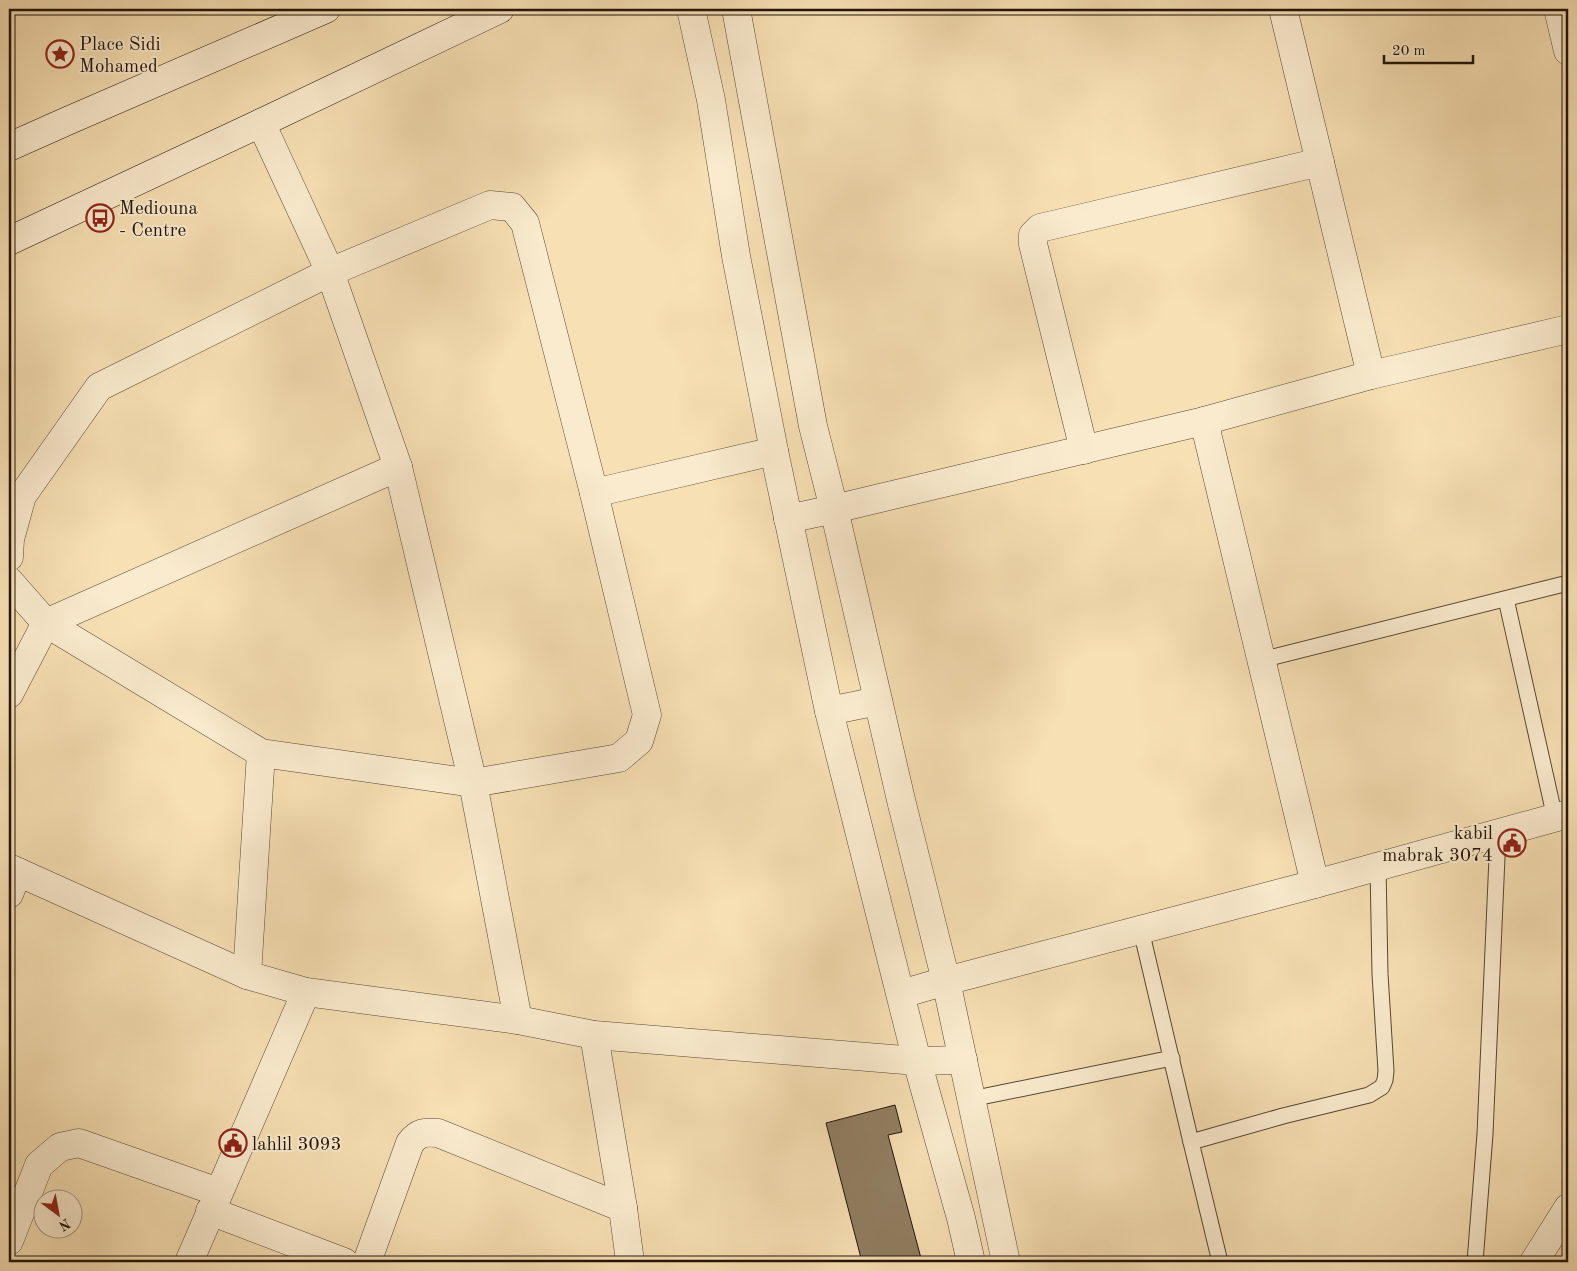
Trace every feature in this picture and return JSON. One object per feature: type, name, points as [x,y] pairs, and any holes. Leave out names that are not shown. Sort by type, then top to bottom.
[{"type":"street","points":[[9,147],[326,9]]},
{"type":"street","points":[[9,241],[500,9]]},
{"type":"street","points":[[691,9],[711,100],[736,256],[774,450],[829,711],[970,1262]]},
{"type":"street","points":[[736,9],[813,426],[834,509],[900,800],[946,981],[1006,1262]]},
{"type":"street","points":[[1283,9],[1371,375]]},
{"type":"street","points":[[1558,9],[1568,51]]},
{"type":"street","points":[[261,123],[330,272],[398,467],[473,783],[518,1020]]},
{"type":"street","points":[[1084,450],[1033,244],[1033,236],[1040,228],[1320,162]]},
{"type":"street","points":[[9,557],[10,539],[22,496],[99,387],[330,272],[490,205],[512,206],[524,223],[594,494],[647,715],[639,741],[619,758],[473,783],[261,753],[46,623],[9,581]]},
{"type":"street","points":[[788,519],[1204,422],[1371,375],[1568,330]]},
{"type":"street","points":[[1204,422],[1315,884]]},
{"type":"street","points":[[594,494],[774,450]]},
{"type":"street","points":[[9,694],[46,623],[398,467]]},
{"type":"street","points":[[829,711],[878,701]]},
{"type":"street","points":[[247,975],[261,753]]},
{"type":"street","points":[[900,994],[1315,884],[1562,816]]},
{"type":"street","points":[[12,878],[247,975],[306,992],[518,1020],[594,1035],[918,1061],[963,1060]]},
{"type":"street","points":[[189,1262],[306,992]]},
{"type":"street","points":[[594,1035],[623,1208],[630,1262]]},
{"type":"street","points":[[367,1262],[410,1143],[417,1135],[427,1132],[438,1133],[623,1208]]},
{"type":"street","points":[[9,1241],[39,1165],[60,1147],[79,1143],[214,1201],[344,1262]]},
{"type":"street","points":[[1534,1262],[1568,1208]]},
{"type":"lane","points":[[1262,660],[1568,583]]},
{"type":"lane","points":[[1506,599],[1562,816]]},
{"type":"lane","points":[[1475,1262],[1484,1134],[1498,834]]},
{"type":"lane","points":[[1191,1142],[1369,1095],[1382,1087],[1386,1071],[1380,974],[1378,867]]},
{"type":"lane","points":[[1141,930],[1220,1262]]},
{"type":"lane","points":[[971,1099],[1172,1058]]},
{"type":"building","points":[[895,1105],[902,1132],[888,1135],[922,1262],[862,1262],[826,1123]]},
{"type":"place","name":"Place Sidi Mohamed","points":[[60,54]]},
{"type":"place","name":"Mediouna - Centre","points":[[100,218]]},
{"type":"place","name":"kabil mabrak 3074","points":[[1512,843]]},
{"type":"place","name":"lahlil 3093","points":[[233,1143]]}]
